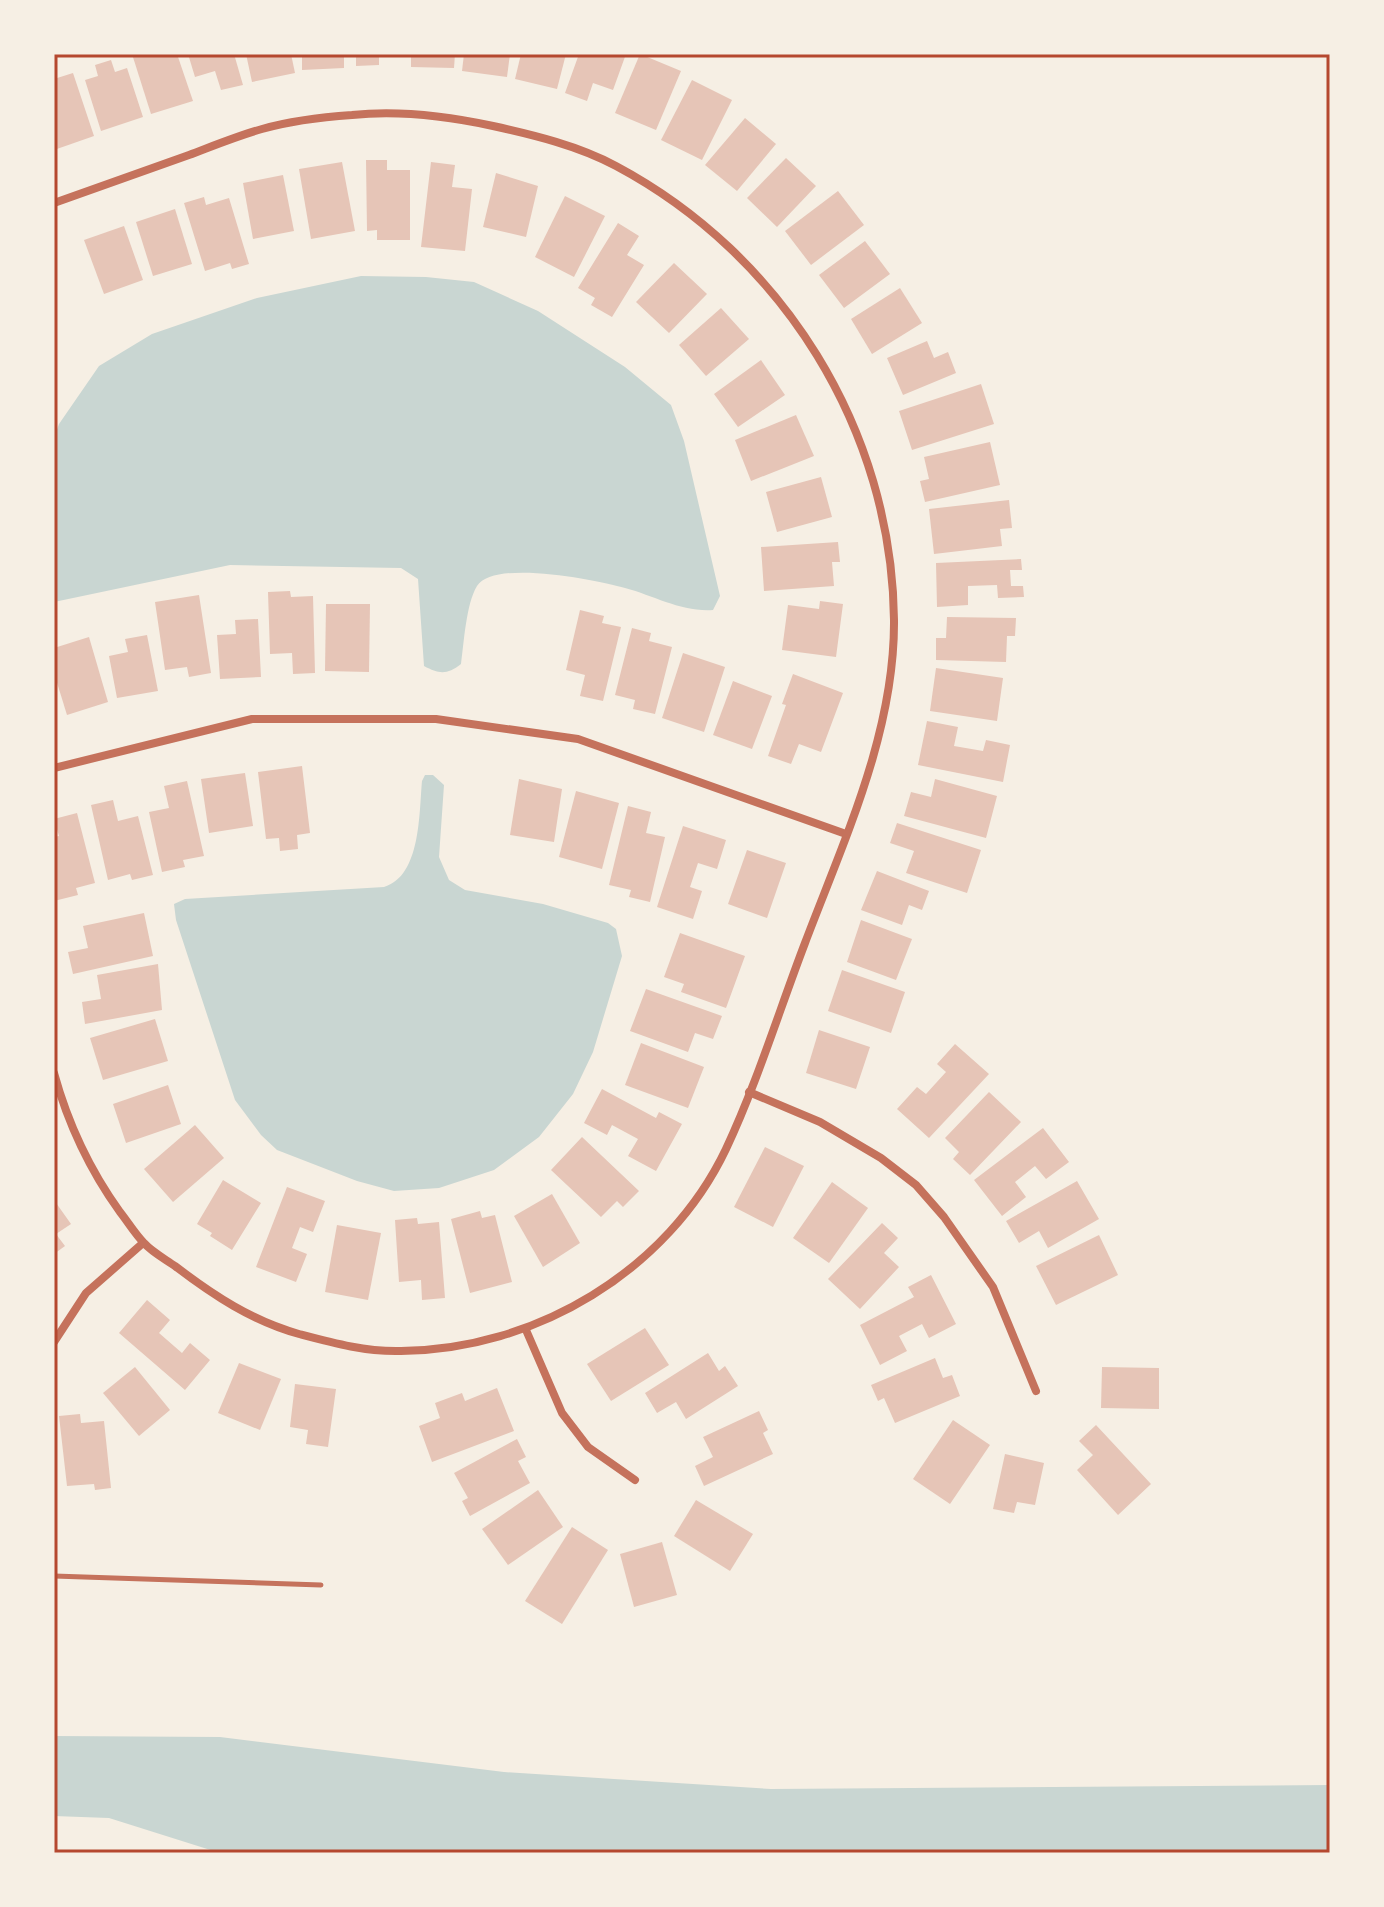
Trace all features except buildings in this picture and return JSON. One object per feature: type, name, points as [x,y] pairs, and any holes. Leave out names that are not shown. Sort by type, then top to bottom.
[{"type":"street","points":[[54,203],[266,127],[357,114],[443,116],[532,134],[613,164],[686,211],[739,256],[793,317],[839,394],[871,467],[889,544],[894,619],[891,675],[878,737],[846,834],[724,1153],[691,1206],[638,1263],[578,1304],[526,1330],[461,1346],[400,1351],[346,1346],[284,1330],[222,1302],[143,1243],[95,1177],[64,1111],[54,1073]]},
{"type":"street","points":[[54,768],[252,719],[436,719],[578,739],[846,834]]},
{"type":"street","points":[[749,1092],[820,1122],[881,1158],[916,1185],[944,1217],[993,1287],[1036,1391]]},
{"type":"street","points":[[54,1342],[86,1293],[143,1243]]},
{"type":"street","points":[[526,1330],[562,1413],[588,1447],[635,1480]]},
{"type":"lane","points":[[54,1576],[321,1585]]},
{"type":"shaded area","points":[[361,276],[426,277],[474,282],[538,311],[625,367],[671,405],[684,441],[720,596],[713,610],[679,606],[592,581],[547,574],[503,574],[487,578],[477,586],[468,613],[461,664],[443,672],[424,666],[418,579],[401,568],[230,565],[54,602],[54,438],[59,424],[99,366],[152,334],[257,298]]},
{"type":"shaded area","points":[[425,775],[433,775],[444,785],[439,857],[449,880],[465,890],[543,904],[608,923],[616,929],[622,956],[593,1052],[573,1094],[539,1137],[494,1170],[439,1188],[394,1191],[357,1181],[277,1150],[261,1135],[235,1100],[176,920],[174,904],[185,899],[384,887],[396,881],[405,870],[416,842]]},
{"type":"shaded area","points":[[54,1736],[220,1737],[504,1772],[771,1789],[1330,1785],[1330,1853],[220,1853],[109,1818],[54,1816]]}]
